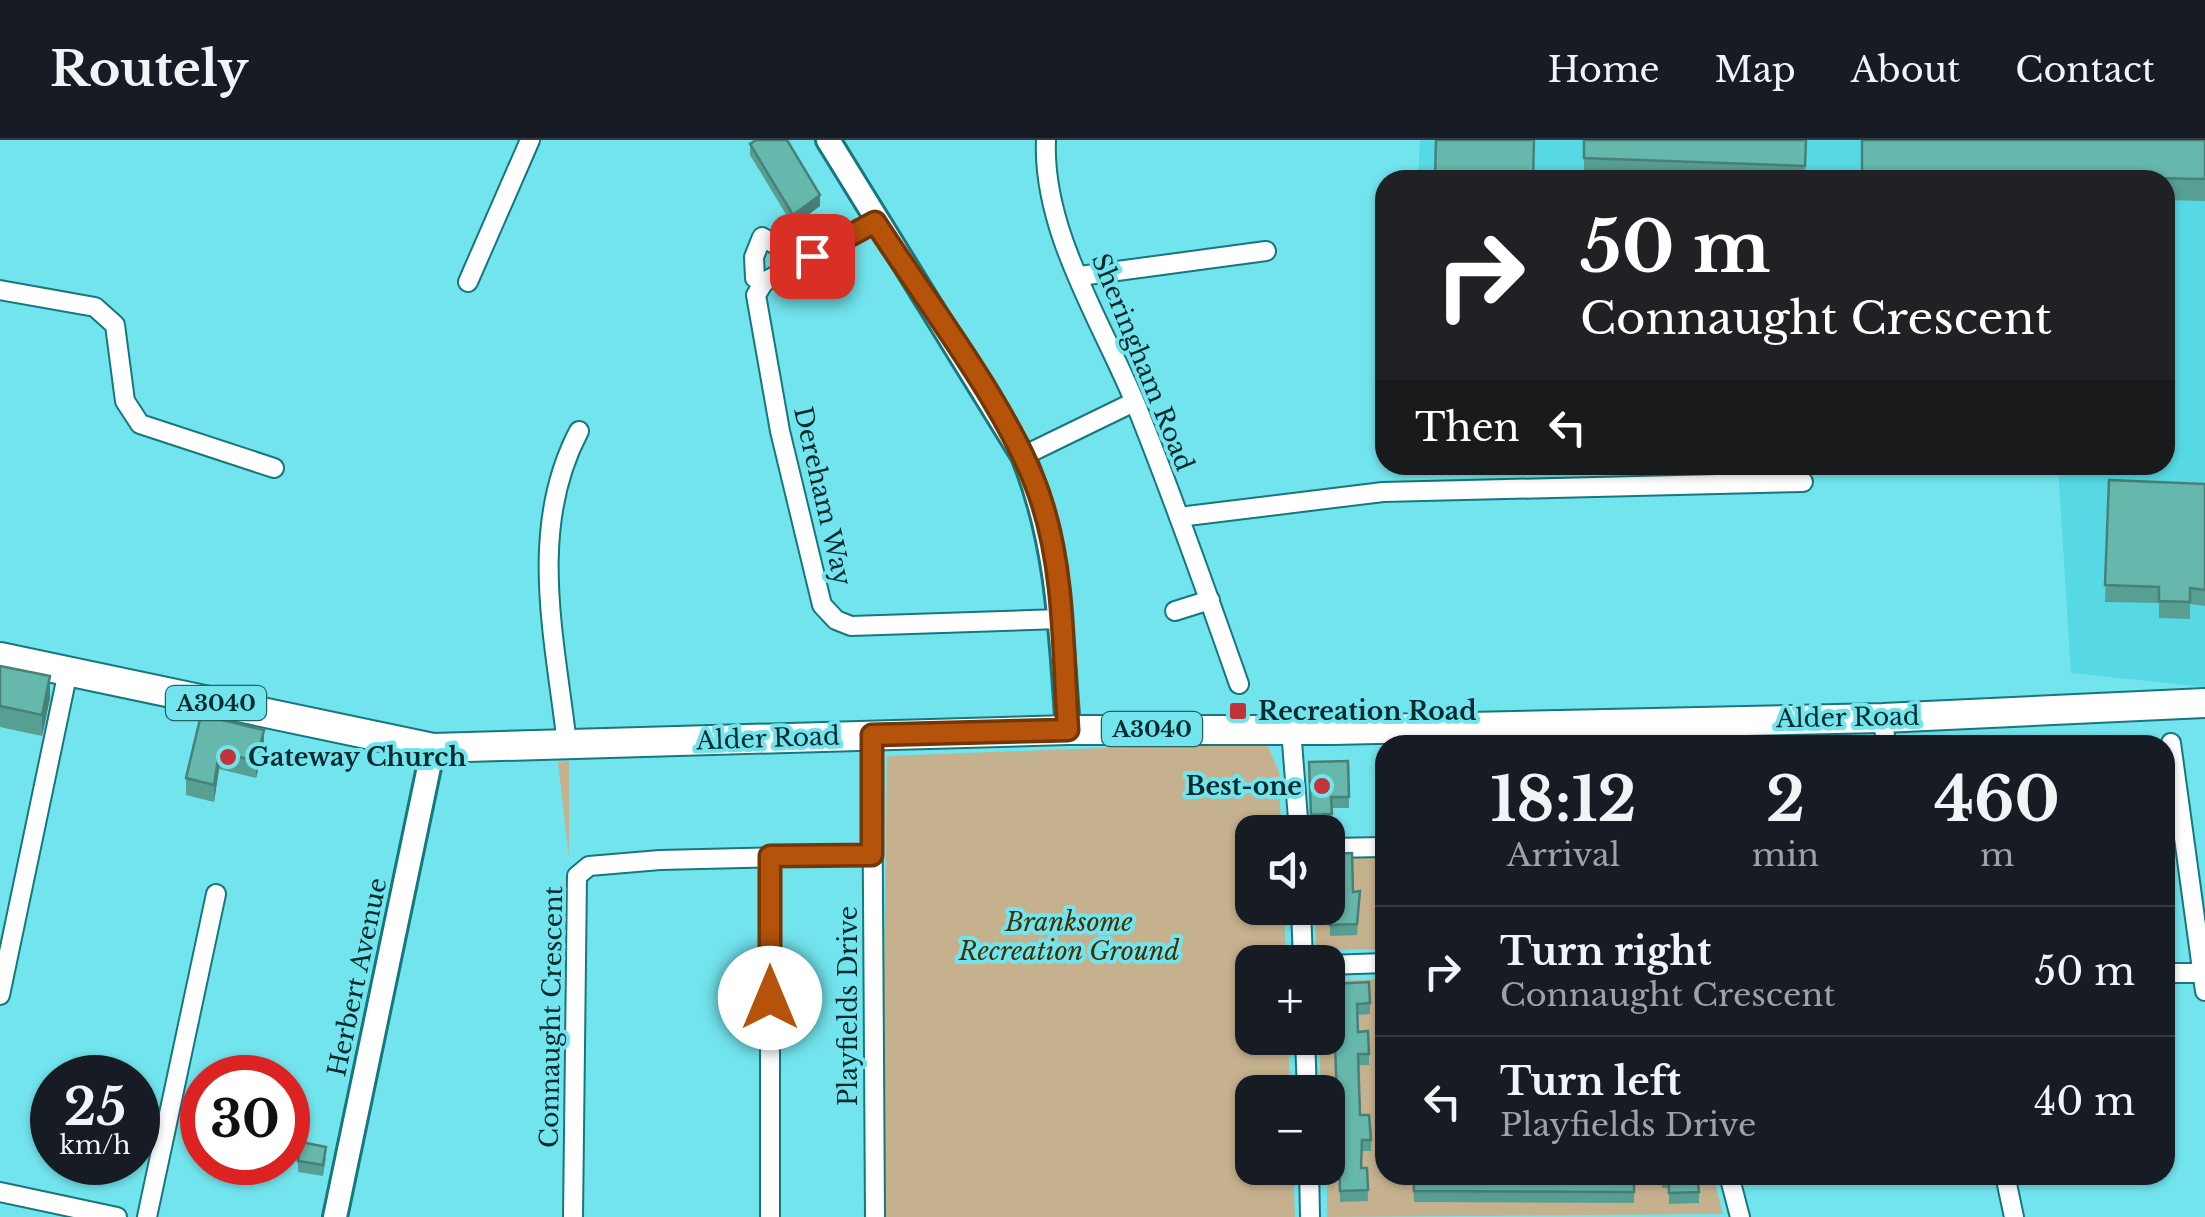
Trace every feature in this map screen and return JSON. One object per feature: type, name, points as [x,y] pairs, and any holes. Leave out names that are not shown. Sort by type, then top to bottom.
[{"type":"main road","name":"Alder Road","points":[[0,657],[433,748],[1068,730],[1884,731],[2205,703]]},
{"type":"street","points":[[468,282],[530,140]]},
{"type":"street","points":[[828,140],[875,222],[1023,456],[1043,504],[1060,619],[1068,730]]},
{"type":"street","name":"Sheringham Road","points":[[1046,140],[1044,171],[1057,220],[1180,517],[1240,684]]},
{"type":"street","points":[[792,268],[778,246],[762,237],[754,268],[755,278],[764,282],[792,268],[875,222]]},
{"type":"street","points":[[1080,276],[1266,250]]},
{"type":"street","name":"Dereham Way","points":[[764,282],[756,294],[780,431],[826,614],[851,626],[1060,619]]},
{"type":"street","points":[[0,290],[96,307],[114,325],[124,402],[140,424],[244,465],[274,468]]},
{"type":"street","points":[[1023,456],[1134,402]]},
{"type":"street","points":[[567,744],[546,538],[564,464],[579,430]]},
{"type":"street","points":[[1180,517],[1384,492],[1803,482]]},
{"type":"street","points":[[1174,611],[1210,600]]},
{"type":"street","points":[[0,995],[68,672]]},
{"type":"street","points":[[1291,729],[1297,815]]},
{"type":"street","name":"Playfields Drive","points":[[872,735],[875,1217]]},
{"type":"street","name":"Herbert Avenue","points":[[335,1217],[433,748]]},
{"type":"street","points":[[2175,774],[2202,982],[2175,975]]},
{"type":"street","points":[[1345,848],[1375,847]]},
{"type":"street","name":"Connaught Crescent","points":[[573,1217],[577,876],[589,866],[872,855]]},
{"type":"street","points":[[770,856],[770,1217]]},
{"type":"street","points":[[147,1217],[216,894]]},
{"type":"street","points":[[1345,964],[1375,963]]},
{"type":"street","points":[[1309,1185],[1310,1217]]},
{"type":"street","points":[[1731,1185],[1740,1217]]},
{"type":"street","points":[[2007,1185],[2014,1217]]},
{"type":"street","points":[[0,1192],[117,1217]]},
{"type":"shaded area","points":[[1420,140],[2205,140],[2205,687],[2071,673],[2059,475],[2175,475],[2175,170],[1418,170]]},
{"type":"green space","name":"Branksome Recreation Ground","points":[[1182,745],[1268,746],[1279,772],[1280,815],[1235,815],[1235,925],[1285,925],[1285,945],[1235,945],[1235,1055],[1289,1055],[1289,1075],[1235,1075],[1235,1185],[1294,1185],[1295,1217],[881,1217],[887,756]]},
{"type":"green space","points":[[569,761],[569,857],[558,762]]},
{"type":"green space","points":[[1375,852],[1375,949],[1316,945],[1315,925],[1345,925],[1345,853]]},
{"type":"green space","points":[[1375,979],[1375,1185],[1716,1185],[1723,1214],[1327,1217],[1327,1185],[1345,1185],[1345,1075],[1320,1075],[1320,1055],[1345,1055],[1345,980]]},
{"type":"building","points":[[756,140],[787,140],[820,195],[793,215],[750,144]]},
{"type":"building","points":[[1436,140],[1534,140],[1533,170],[1435,170]]},
{"type":"building","points":[[1584,140],[1806,140],[1805,166],[1584,158]]},
{"type":"building","points":[[1862,140],[2205,140],[2205,179],[2175,178],[2175,170],[1862,170]]},
{"type":"building","points":[[2109,480],[2205,484],[2205,590],[2190,588],[2190,602],[2159,601],[2159,587],[2105,585]]},
{"type":"building","points":[[0,666],[50,676],[42,715],[0,706]]},
{"type":"building","points":[[201,715],[264,730],[256,761],[219,752],[214,785],[186,778]]},
{"type":"building","points":[[1348,761],[1349,797],[1331,797],[1332,814],[1311,815],[1309,762]]},
{"type":"building","points":[[1345,853],[1352,853],[1353,892],[1360,891],[1357,924],[1345,924]]},
{"type":"building","points":[[1369,982],[1370,1003],[1357,1004],[1358,1032],[1368,1031],[1369,1054],[1358,1054],[1360,1115],[1369,1115],[1371,1140],[1362,1140],[1361,1168],[1367,1168],[1368,1190],[1340,1191],[1340,1185],[1345,1185],[1345,1075],[1336,1075],[1335,1055],[1345,1055],[1345,983]]},
{"type":"building","points":[[310,1144],[326,1147],[323,1165],[310,1163]]},
{"type":"building","points":[[1414,1185],[1634,1185],[1634,1192],[1414,1191]]},
{"type":"building","points":[[1669,1185],[1698,1185],[1699,1192],[1669,1193]]},
{"type":"place","name":"Recreation Road","points":[[1238,711]]},
{"type":"place","name":"Gateway Church","points":[[228,757]]},
{"type":"place","name":"Best-one","points":[[1322,786]]},
{"type":"route","points":[[770,998],[770,856],[872,855],[872,735],[1068,730],[1054,567],[1043,504],[1023,456],[875,222],[812,256]]}]
